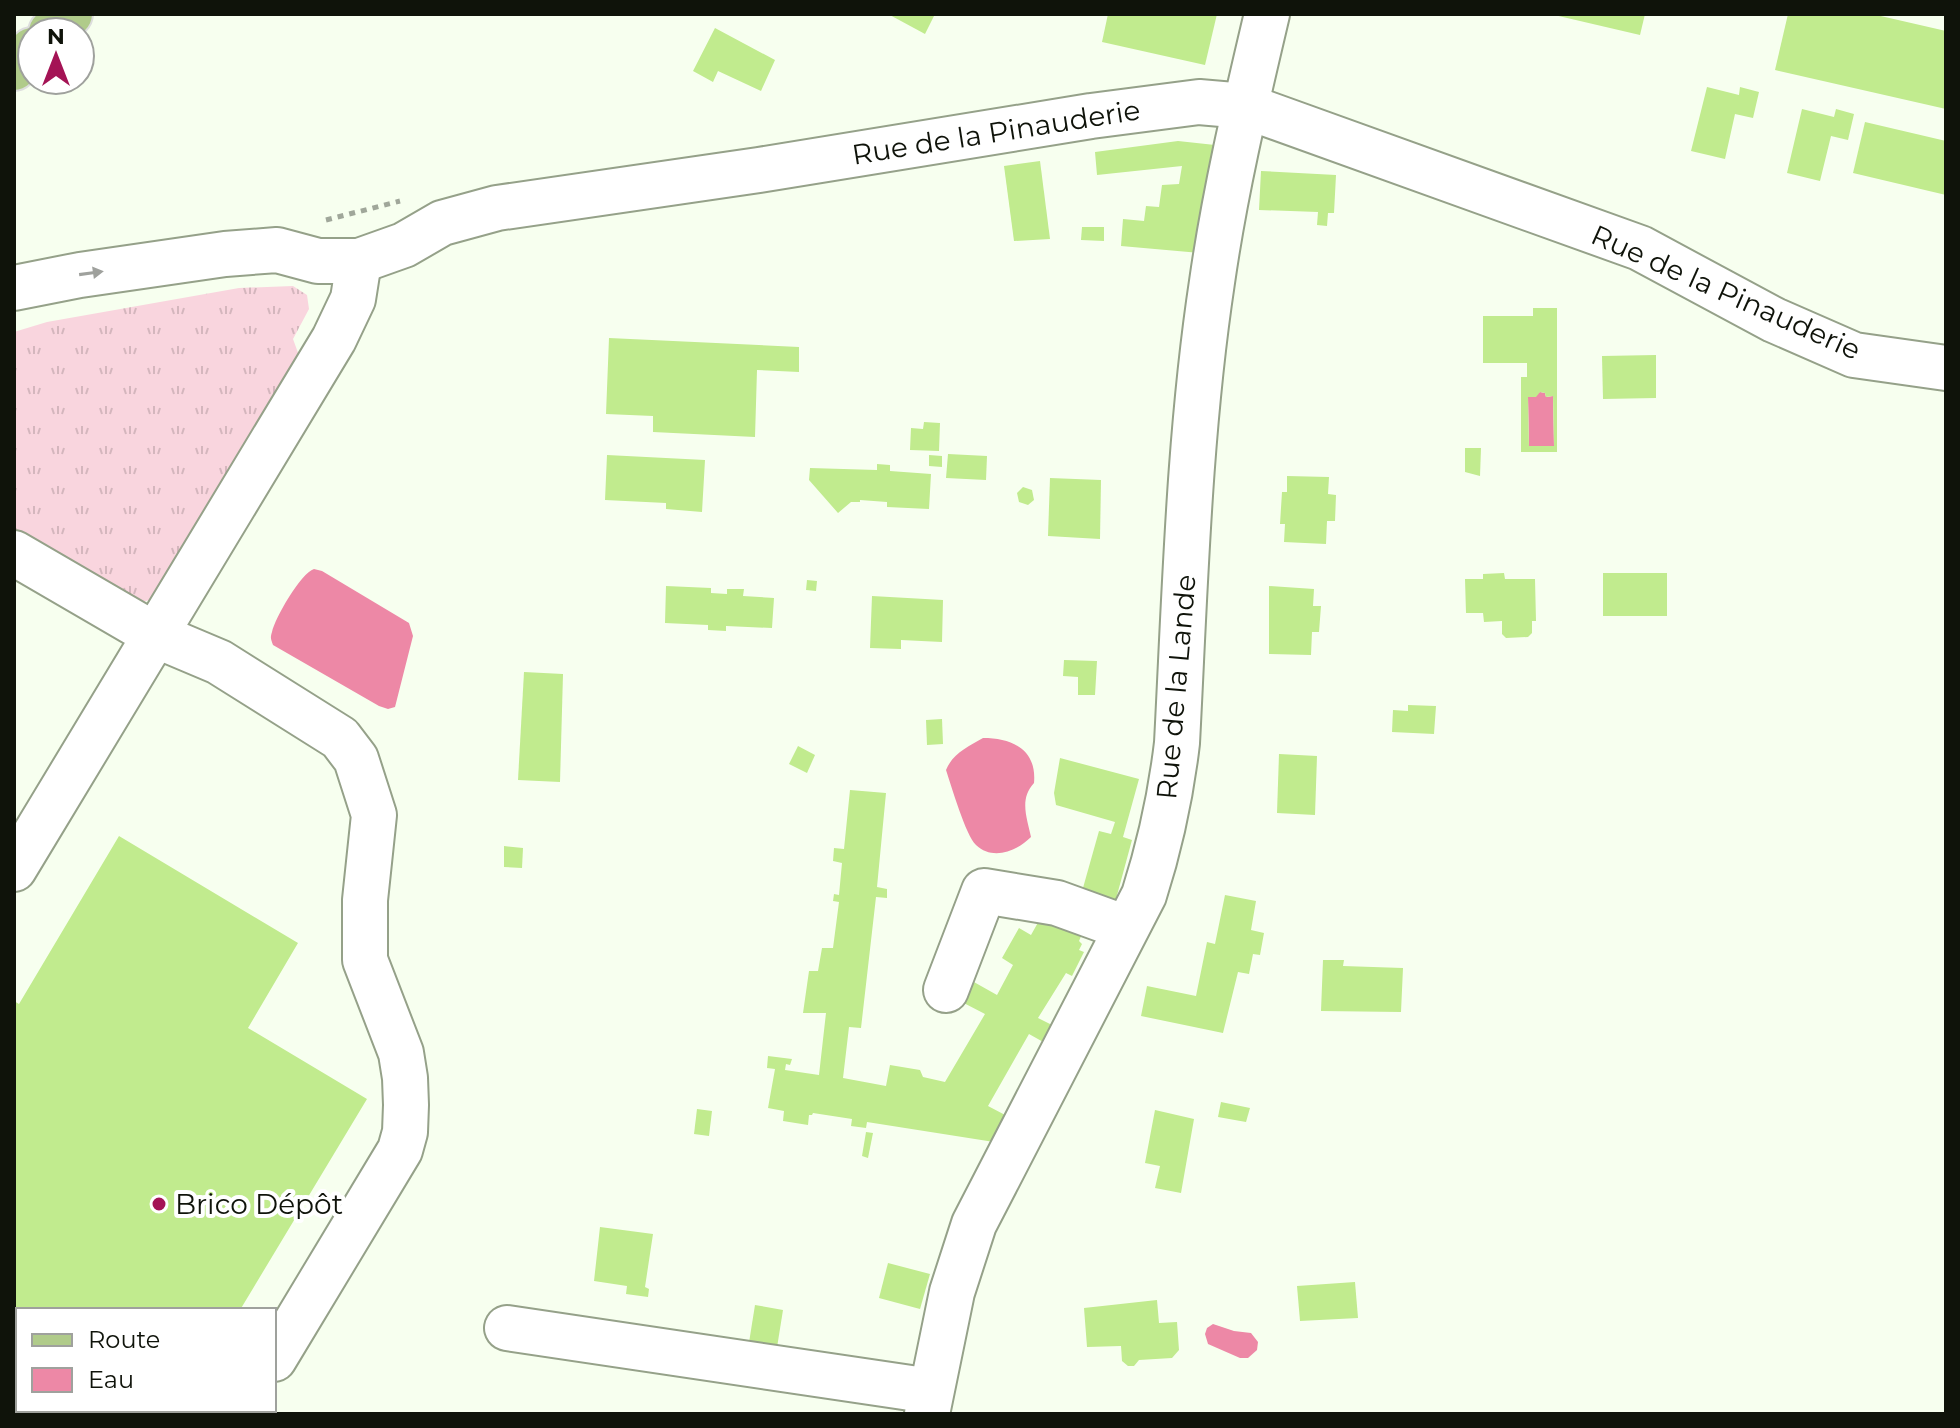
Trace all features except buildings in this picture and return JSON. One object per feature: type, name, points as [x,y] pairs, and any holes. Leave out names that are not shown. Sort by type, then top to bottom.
[{"type":"street","name":"Rue de la Lande","points":[[929,1403],[952,1292],[974,1224],[1148,883],[1172,786],[1193,468],[1210,299],[1245,106],[1267,14]]},
{"type":"street","name":"Rue de la Pinauderie","points":[[14,288],[94,272],[264,251],[277,250],[318,261],[359,261],[404,245],[442,223],[497,208],[1199,102],[1245,106],[1640,248],[1774,320],[1854,355],[1946,368]]},
{"type":"street","points":[[14,869],[334,339],[353,299],[359,261]]},
{"type":"street","points":[[14,553],[155,635],[188,646],[219,662],[340,738],[356,759],[374,815],[365,900],[365,960],[401,1053],[405,1078],[405,1132],[400,1150],[276,1356]]},
{"type":"street","points":[[946,990],[984,891],[1057,903],[1126,928]]},
{"type":"street","points":[[507,1328],[929,1403]]},
{"type":"path","points":[[361,213],[363,209],[402,201],[410,206]]},
{"type":"green space","points":[[293,286],[307,295],[309,309],[293,339],[301,361],[157,598],[131,605],[14,537],[14,332],[47,322],[239,288]]},
{"type":"water","points":[[1545,393],[1546,397],[1553,396],[1554,446],[1529,446],[1528,397]]},
{"type":"water","points":[[314,569],[409,623],[413,636],[395,707],[388,709],[379,706],[273,645],[271,634],[283,607],[302,579]]},
{"type":"water","points":[[983,738],[1004,740],[1021,748],[1032,762],[1034,772],[1034,783],[1025,802],[1031,837],[1005,852],[983,850],[972,840],[946,770],[957,755]]},
{"type":"water","points":[[1213,1324],[1251,1333],[1258,1342],[1257,1350],[1248,1358],[1240,1358],[1208,1344],[1205,1334]]},
{"type":"place","name":"Brico Dépôt","points":[[159,1204]]}]
